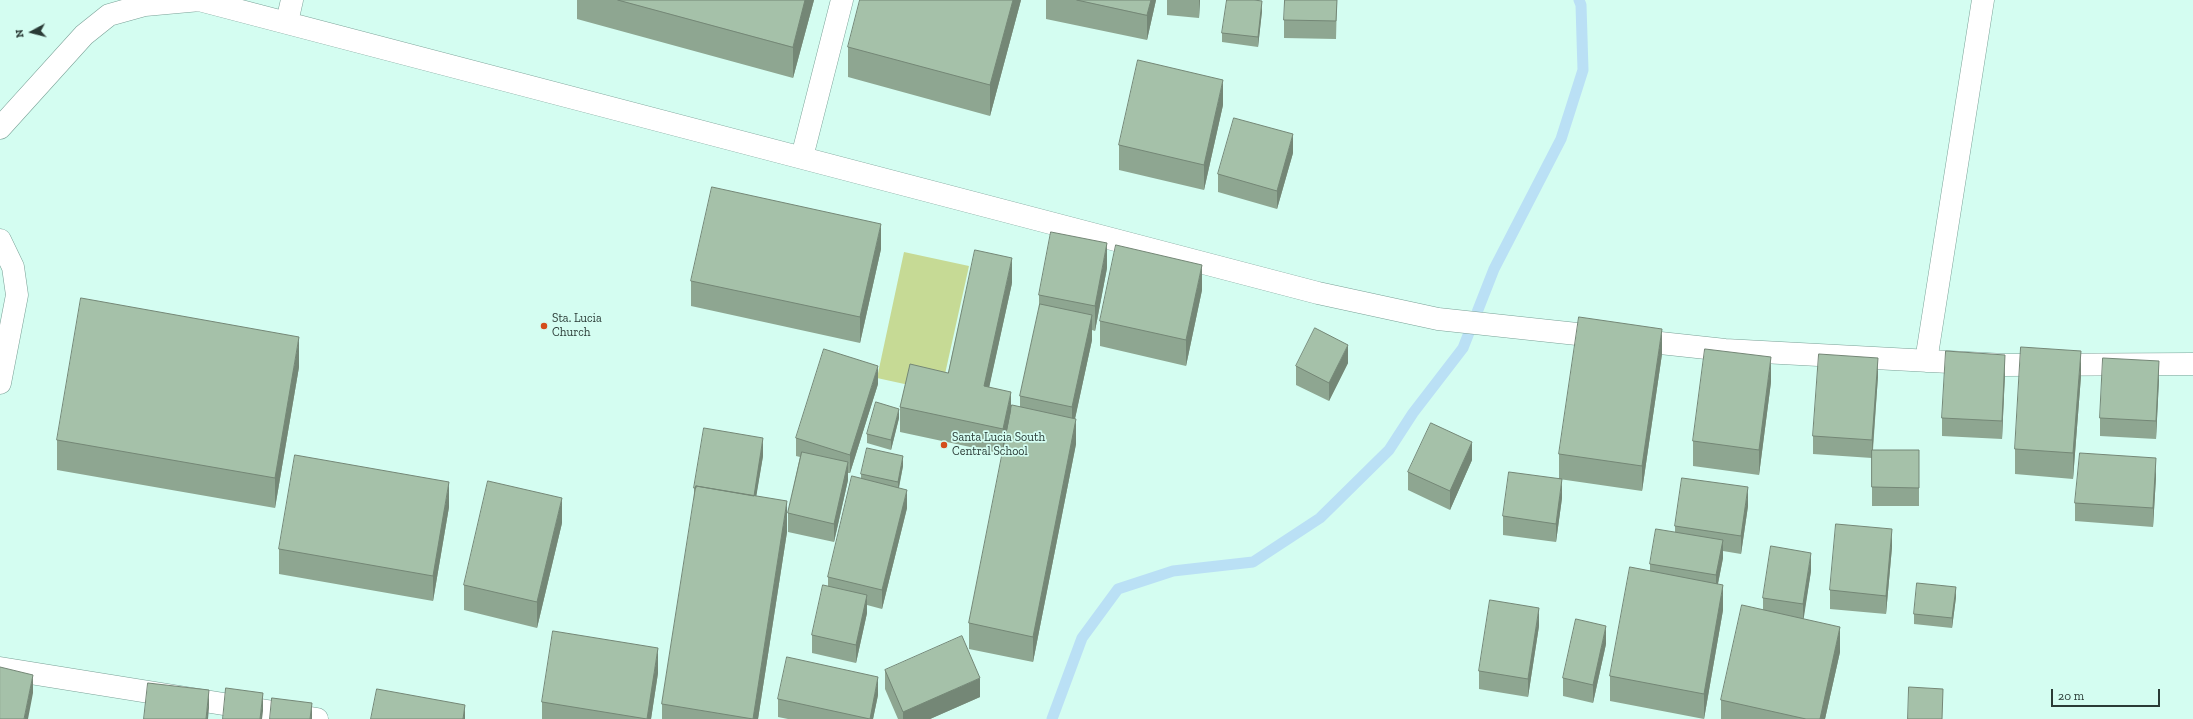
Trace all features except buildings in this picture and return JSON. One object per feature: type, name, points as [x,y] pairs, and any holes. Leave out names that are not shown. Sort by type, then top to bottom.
[{"type":"street","points":[[0,128],[84,35],[109,15],[145,5],[199,0],[1318,293],[1438,319],[1488,326],[1725,350],[2005,365],[2193,364]]},
{"type":"street","points":[[287,22],[292,0]]},
{"type":"street","points":[[802,157],[842,0]]},
{"type":"street","points":[[1926,361],[1983,0]]},
{"type":"street","points":[[0,240],[13,267],[17,295],[0,383]]},
{"type":"street","points":[[0,668],[317,719]]},
{"type":"green space","points":[[904,252],[969,266],[941,392],[877,378]]},
{"type":"waterway","points":[[1052,719],[1082,638],[1118,589],[1173,571],[1253,562],[1320,518],[1389,450],[1413,413],[1463,348],[1494,269],[1561,139],[1583,70],[1581,5],[1579,0]]},
{"type":"place","name":"Sta. Lucia Church","points":[[544,326]]},
{"type":"place","name":"Santa Lucia South Central School","points":[[944,445]]}]
